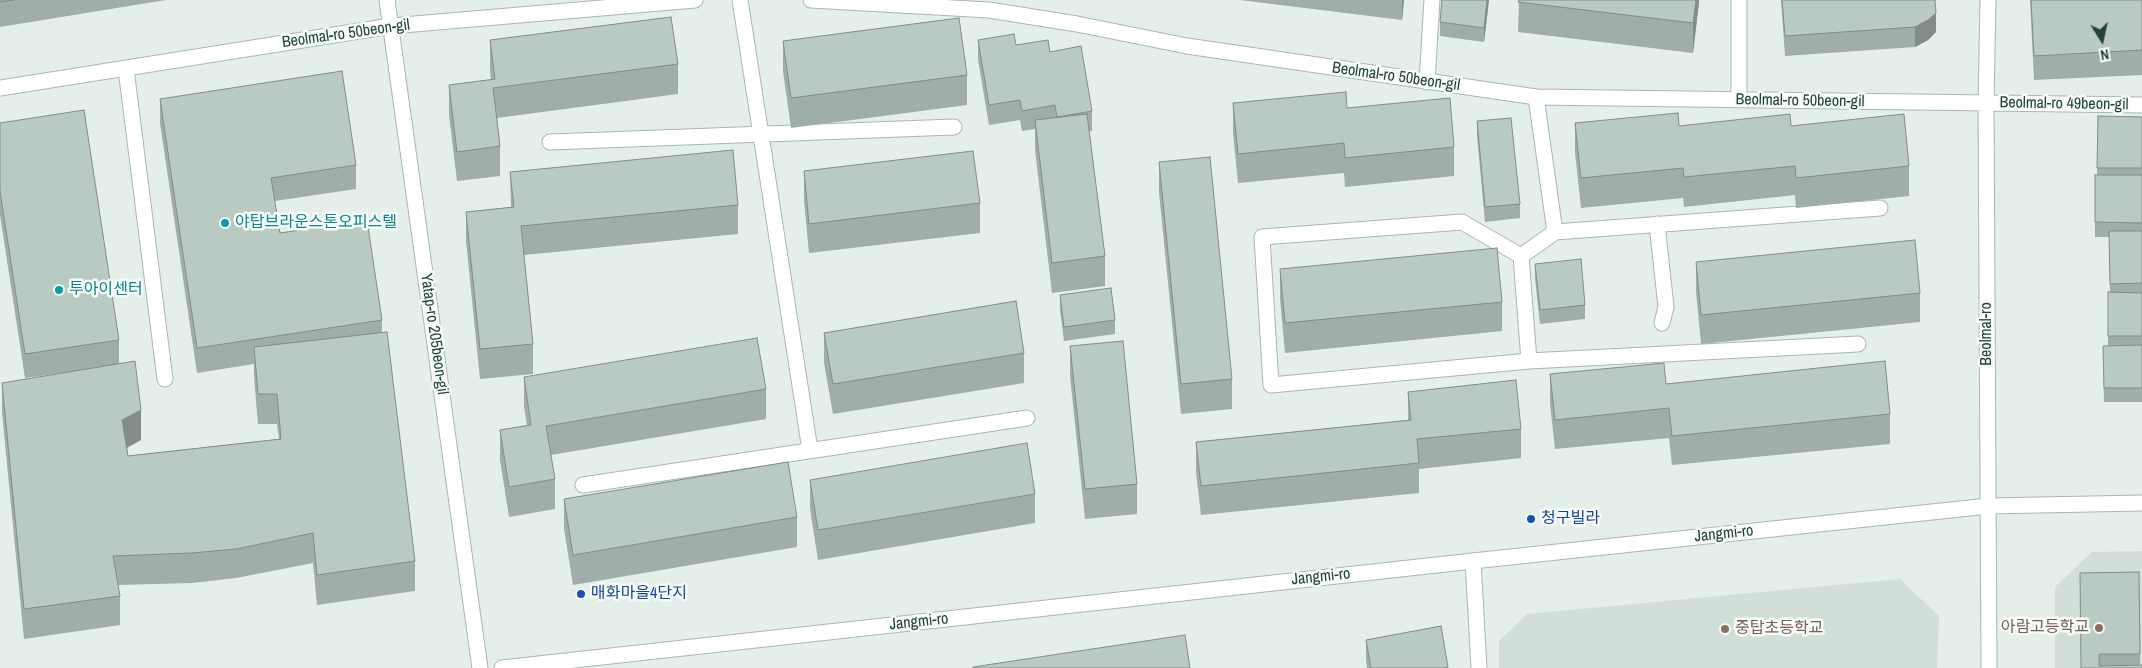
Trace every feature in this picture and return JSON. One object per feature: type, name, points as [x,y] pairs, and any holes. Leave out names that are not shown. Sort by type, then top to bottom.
[{"type":"street","name":"Yatap-ro 205beon-gil","points":[[387,0],[480,668]]},
{"type":"street","name":"Beolmal-ro 50beon-gil","points":[[0,88],[391,26],[695,0]]},
{"type":"street","points":[[740,0],[810,450]]},
{"type":"street","name":"Beolmal-ro 50beon-gil","points":[[811,0],[989,10],[1077,24],[1187,46],[1536,97],[1986,103]]},
{"type":"street","points":[[1428,82],[1432,0]]},
{"type":"street","points":[[1739,0],[1739,100]]},
{"type":"street","name":"Beolmal-ro","points":[[1988,0],[1986,103],[1989,668]]},
{"type":"street","points":[[126,69],[165,379]]},
{"type":"street","points":[[1536,97],[1555,232]]},
{"type":"street","name":"Beolmal-ro 49beon-gil","points":[[1986,103],[2142,105]]},
{"type":"street","points":[[550,142],[954,127]]},
{"type":"street","points":[[1521,256],[1555,232],[1880,208]]},
{"type":"street","points":[[1521,256],[1462,222],[1262,237],[1271,385],[1529,361],[1858,344]]},
{"type":"street","points":[[1657,224],[1666,307],[1662,324]]},
{"type":"street","points":[[1521,256],[1529,361]]},
{"type":"street","points":[[583,485],[1027,418]]},
{"type":"street","name":"Jangmi-ro","points":[[502,668],[1473,560],[1988,506],[2142,503]]},
{"type":"street","points":[[1473,560],[1479,668]]},
{"type":"shaded area","name":"아람고등학교","points":[[2142,551],[2142,668],[2055,668],[2055,587],[2092,552]]},
{"type":"shaded area","name":"중탑초등학교","points":[[1900,579],[1939,616],[1937,668],[1499,668],[1499,641],[1527,614]]},
{"type":"building","points":[[1442,0],[1487,0],[1484,28],[1440,22]]},
{"type":"building","points":[[1519,0],[1696,0],[1693,23],[1518,2]]},
{"type":"building","points":[[1782,0],[1935,0],[1936,13],[1915,27],[1785,36]]},
{"type":"building","points":[[2031,0],[2142,0],[2142,50],[2034,56]]},
{"type":"building","points":[[671,17],[678,64],[493,88],[500,146],[457,152],[449,85],[495,79],[490,40]]},
{"type":"building","points":[[959,18],[967,75],[791,98],[783,41]]},
{"type":"building","points":[[1014,34],[1016,45],[1048,40],[1050,52],[1081,46],[1092,111],[1057,117],[1055,105],[1022,111],[1020,100],[989,105],[978,40]]},
{"type":"building","name":"야탑브라운스톤오피스텔","points":[[342,71],[356,165],[271,178],[280,233],[367,220],[382,320],[197,348],[160,99]]},
{"type":"building","points":[[1346,92],[1347,108],[1450,98],[1454,147],[1345,158],[1344,143],[1238,154],[1233,103]]},
{"type":"building","name":"투아이센터","points":[[84,110],[119,340],[25,354],[0,191],[0,123]]},
{"type":"building","points":[[1678,113],[1679,126],[1790,114],[1791,126],[1904,114],[1909,166],[1796,178],[1795,166],[1684,177],[1683,168],[1581,178],[1575,123]]},
{"type":"building","points":[[1087,114],[1105,256],[1052,263],[1035,120]]},
{"type":"building","points":[[2098,116],[2142,117],[2142,168],[2097,168]]},
{"type":"building","points":[[1511,118],[1520,204],[1485,207],[1477,121]]},
{"type":"building","points":[[733,150],[738,205],[521,226],[533,344],[480,349],[466,212],[514,207],[510,172]]},
{"type":"building","points":[[973,151],[980,203],[809,224],[804,171]]},
{"type":"building","points":[[1210,157],[1232,379],[1181,384],[1159,162]]},
{"type":"building","points":[[2095,175],[2142,175],[2142,223],[2095,222]]},
{"type":"building","points":[[2109,231],[2142,231],[2142,283],[2110,284]]},
{"type":"building","points":[[1915,240],[1920,293],[1701,315],[1696,262]]},
{"type":"building","points":[[1497,248],[1502,302],[1285,323],[1280,269]]},
{"type":"building","points":[[1581,259],[1585,305],[1540,310],[1535,264]]},
{"type":"building","points":[[1111,288],[1115,320],[1064,327],[1060,295]]},
{"type":"building","points":[[2108,292],[2142,293],[2142,336],[2108,336]]},
{"type":"building","points":[[1016,301],[1024,353],[833,384],[824,333]]},
{"type":"building","points":[[387,332],[415,561],[317,575],[313,533],[236,549],[113,556],[120,596],[24,609],[2,383],[135,361],[141,410],[122,420],[128,456],[281,439],[277,394],[258,394],[254,347]]},
{"type":"building","points":[[757,338],[766,389],[546,426],[555,479],[509,487],[500,430],[531,425],[524,377]]},
{"type":"building","points":[[1123,341],[1137,484],[1085,489],[1070,346]]},
{"type":"building","points":[[2142,345],[2142,388],[2104,388],[2103,346]]},
{"type":"building","points":[[1885,361],[1890,414],[1672,436],[1669,408],[1555,420],[1550,374],[1664,363],[1666,384]]},
{"type":"building","points":[[1516,380],[1521,429],[1417,439],[1419,463],[1201,486],[1196,442],[1411,420],[1408,392]]},
{"type":"building","points":[[1027,443],[1035,494],[818,530],[810,480]]},
{"type":"building","points":[[788,462],[797,517],[573,555],[564,499]]},
{"type":"building","points":[[2139,572],[2140,654],[2099,654],[2099,666],[2142,665],[2142,668],[2081,668],[2080,573]]},
{"type":"building","points":[[1441,626],[1448,667],[1371,668],[1366,640]]},
{"type":"building","points":[[1185,635],[1190,668],[973,668],[973,667]]},
{"type":"place","name":"야탑브라운스톤오피스텔","points":[[225,223]]},
{"type":"place","name":"투아이센터","points":[[59,290]]},
{"type":"place","name":"청구빌라","points":[[1531,519]]},
{"type":"place","name":"매화마을4단지","points":[[581,594]]},
{"type":"place","name":"아람고등학교","points":[[2099,628]]},
{"type":"place","name":"중탑초등학교","points":[[1725,629]]}]
